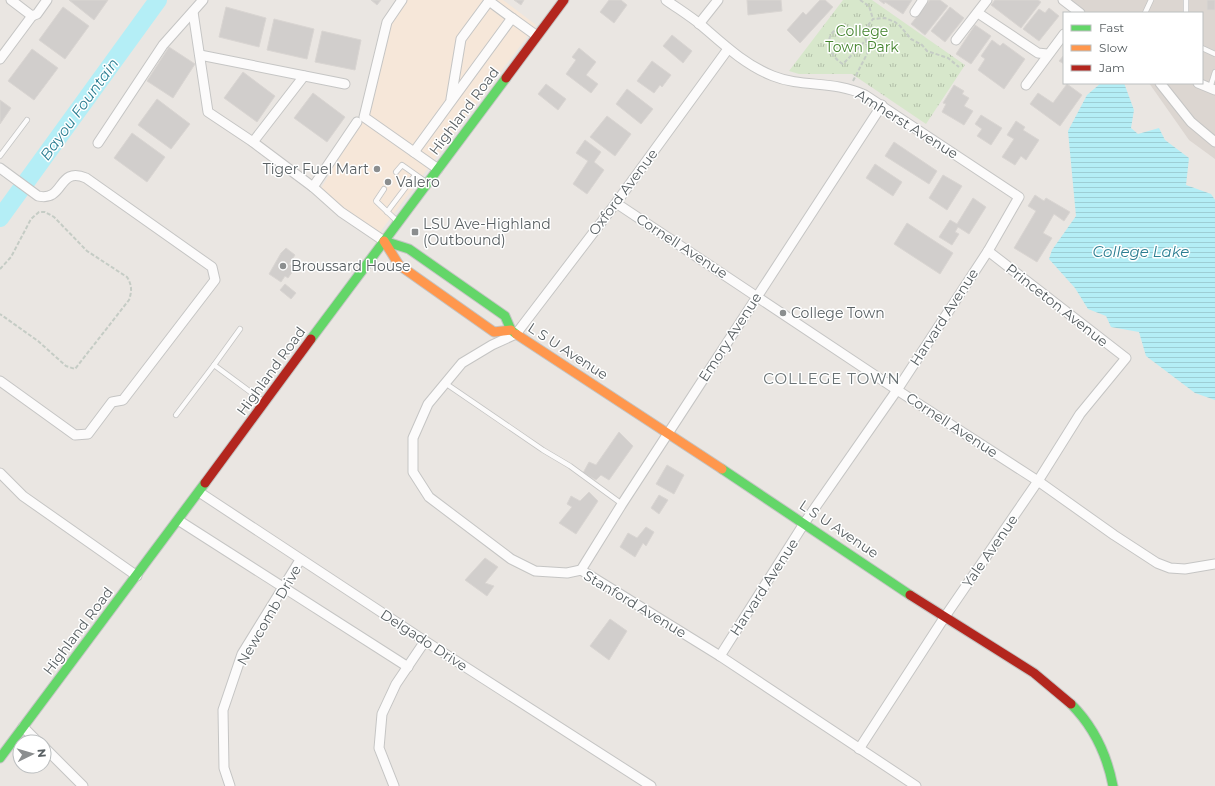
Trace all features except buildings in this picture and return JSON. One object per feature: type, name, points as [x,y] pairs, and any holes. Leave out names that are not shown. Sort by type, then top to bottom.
[{"type":"street","points":[[11,0],[32,16]]},
{"type":"street","points":[[0,59],[32,16],[37,14],[47,0]]},
{"type":"street","points":[[98,143],[162,44],[203,0]]},
{"type":"street","points":[[402,0],[387,22],[364,117],[438,169]]},
{"type":"street","name":"Highland Road","points":[[0,758],[137,576],[564,0]]},
{"type":"street","name":"Amherst Avenue","points":[[666,0],[699,24],[728,49],[772,76],[784,80],[852,88],[882,105],[1019,197]]},
{"type":"street","points":[[699,24],[718,0]]},
{"type":"street","points":[[915,12],[923,0]]},
{"type":"street","points":[[956,40],[987,0]]},
{"type":"street","points":[[1063,0],[1079,12]]},
{"type":"street","points":[[450,102],[461,38],[489,1],[537,36]]},
{"type":"street","points":[[193,12],[208,112],[253,142],[313,187],[341,212],[384,241]]},
{"type":"street","points":[[978,13],[1038,53],[1047,54]]},
{"type":"street","points":[[414,152],[512,18]]},
{"type":"street","points":[[1026,84],[1047,54],[1063,35]]},
{"type":"street","name":"Oxford Avenue","points":[[514,332],[616,203],[728,49]]},
{"type":"street","points":[[200,55],[345,84]]},
{"type":"street","points":[[253,142],[304,76]]},
{"type":"street","points":[[1161,84],[1191,122],[1215,142]]},
{"type":"street","points":[[1200,84],[1212,89]]},
{"type":"street","name":"Emory Avenue","points":[[580,570],[882,105]]},
{"type":"street","points":[[313,187],[357,122]]},
{"type":"street","points":[[0,168],[38,196],[50,196],[71,175],[76,174],[86,178],[212,267],[215,280],[123,400],[112,402],[88,434],[75,435],[0,381]]},
{"type":"street","name":"Harvard Avenue","points":[[720,656],[805,522],[897,390],[988,251],[1019,197]]},
{"type":"street","name":"Cornell Avenue","points":[[616,203],[897,390],[1038,481],[1114,535],[1157,563],[1170,568],[1185,569],[1215,564]]},
{"type":"street","name":"L S U Avenue","points":[[384,241],[399,265],[494,332],[514,332]]},
{"type":"street","name":"L S U Avenue","points":[[384,241],[409,249],[505,316],[514,332],[805,522],[944,618],[1035,674],[1068,700],[1089,726],[1098,742],[1107,764],[1113,786]]},
{"type":"street","name":"Princeton Avenue","points":[[988,251],[1126,358]]},
{"type":"street","name":"Stanford Avenue","points":[[514,332],[462,364],[428,404],[413,438],[413,472],[429,497],[511,559],[535,571],[567,573],[580,570],[720,656],[916,786]]},
{"type":"street","name":"Yale Avenue","points":[[859,748],[944,618],[1038,481],[1080,414],[1126,358]]},
{"type":"street","points":[[0,473],[23,496],[137,576]]},
{"type":"street","name":"Delgado Drive","points":[[199,492],[300,560],[651,786]]},
{"type":"street","points":[[178,520],[408,666]]},
{"type":"street","name":"Newcomb Drive","points":[[230,786],[224,768],[223,710],[242,654],[300,560]]},
{"type":"street","points":[[394,786],[379,748],[382,714],[396,684],[425,641]]},
{"type":"street","points":[[23,727],[30,734]]},
{"type":"street","points":[[52,756],[83,786]]},
{"type":"lane","points":[[1145,12],[1151,0]]},
{"type":"lane","points":[[1186,0],[1186,12]]},
{"type":"lane","points":[[1203,48],[1215,54]]},
{"type":"lane","points":[[1212,89],[1215,72]]},
{"type":"lane","points":[[0,156],[27,120]]},
{"type":"lane","points":[[396,172],[402,165],[428,183]]},
{"type":"lane","points":[[387,212],[415,175]]},
{"type":"lane","points":[[384,189],[376,200],[398,222]]},
{"type":"lane","points":[[176,414],[240,329]]},
{"type":"lane","points":[[214,365],[265,403]]},
{"type":"lane","points":[[445,383],[538,447],[570,466],[600,490],[622,504]]},
{"type":"path","points":[[860,0],[869,6],[873,19]]},
{"type":"path","points":[[863,32],[873,19],[885,18],[900,26],[911,39],[922,45],[927,52],[948,58],[959,67]]},
{"type":"path","points":[[863,32],[845,26],[838,27],[831,34],[829,40],[831,49],[837,60],[843,64],[866,40]]},
{"type":"path","points":[[852,88],[855,76],[868,52],[863,32]]},
{"type":"path","points":[[0,270],[11,256],[31,219],[39,212],[44,212],[54,217],[87,251],[127,277],[131,284],[129,300],[75,369],[66,366],[38,341],[0,314]]},
{"type":"shaded area","points":[[406,0],[503,0],[536,25],[377,236],[320,190],[364,117],[387,22]]},
{"type":"shaded area","points":[[1059,0],[1215,0],[1215,159],[1189,140],[1150,84],[1203,84],[1203,12],[1075,12]]},
{"type":"green space","name":"College Town Park","points":[[843,0],[872,0],[965,65],[926,124],[852,74],[799,74],[789,71]]},
{"type":"water","name":"College Lake","points":[[1100,84],[1124,84],[1134,110],[1131,128],[1138,134],[1159,128],[1165,140],[1189,158],[1186,185],[1211,194],[1215,200],[1215,400],[1195,393],[1146,356],[1139,332],[1111,327],[1106,316],[1088,309],[1075,288],[1049,259],[1052,250],[1076,216],[1068,131],[1087,95]]},
{"type":"waterway","name":"Bayou Fountain","points":[[0,218],[158,0]]},
{"type":"traffic: fast","points":[[311,339],[506,78]]},
{"type":"traffic: fast","points":[[384,241],[409,249],[505,316],[511,330],[516,334]]},
{"type":"traffic: fast","points":[[722,469],[910,595]]},
{"type":"traffic: fast","points":[[0,758],[205,483]]},
{"type":"traffic: fast","points":[[1071,704],[1086,722],[1098,742],[1107,763],[1113,786]]},
{"type":"traffic: slow","points":[[384,241],[399,265],[494,332],[511,330]]},
{"type":"traffic: slow","points":[[516,334],[722,469]]},
{"type":"traffic: jam","points":[[506,78],[564,0]]},
{"type":"traffic: jam","points":[[205,483],[311,339]]},
{"type":"traffic: jam","points":[[910,595],[1034,673],[1071,704]]},
{"type":"place","name":"Tiger Fuel Mart","points":[[377,169]]},
{"type":"place","name":"Valero","points":[[388,182]]},
{"type":"place","name":"LSU Ave-Highland (Outbound)","points":[[415,232]]},
{"type":"place","name":"Broussard House","points":[[283,266]]},
{"type":"place","name":"College Town","points":[[783,313]]},
{"type":"district","name":"COLLEGE TOWN","points":[[832,378]]}]
